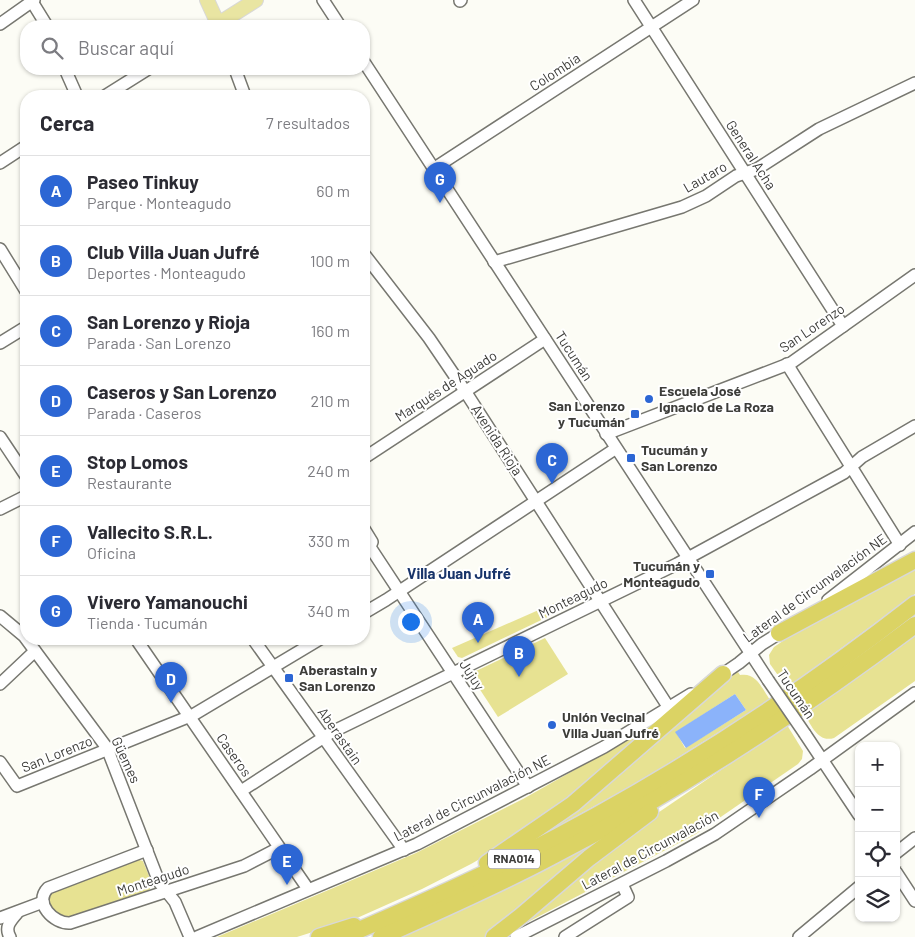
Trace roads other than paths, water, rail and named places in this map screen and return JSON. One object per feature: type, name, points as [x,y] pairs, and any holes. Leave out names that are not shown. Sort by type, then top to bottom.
[{"type":"highway","points":[[779,633],[915,560]]},
{"type":"highway","name":"RNA014","points":[[343,937],[395,915],[546,843],[615,805],[677,768],[806,685],[915,604]]},
{"type":"highway","name":"RNA014","points":[[381,937],[479,893],[558,853],[636,810],[738,748],[915,625]]},
{"type":"highway","points":[[425,901],[516,844],[573,804],[723,674]]},
{"type":"highway","points":[[494,937],[589,858],[738,748]]},
{"type":"highway","points":[[319,937],[395,915]]},
{"type":"main road","points":[[208,0],[215,20]]},
{"type":"main road","points":[[226,20],[256,0]]},
{"type":"street","points":[[323,0],[336,20]]},
{"type":"street","name":"General Acha","points":[[634,0],[843,326]]},
{"type":"street","name":"Colombia","points":[[433,168],[693,0]]},
{"type":"street","points":[[0,24],[32,1],[43,20]]},
{"type":"street","name":"Tucumán","points":[[370,71],[750,654],[855,809]]},
{"type":"street","points":[[68,75],[74,90]]},
{"type":"street","points":[[115,90],[138,75]]},
{"type":"street","points":[[237,75],[243,90]]},
{"type":"street","name":"Lautaro","points":[[494,262],[682,208],[706,196],[736,176],[757,169],[819,129],[915,83]]},
{"type":"street","points":[[0,163],[20,150]]},
{"type":"street","points":[[0,249],[20,281]]},
{"type":"street","name":"Avenida Rioja","points":[[370,262],[428,338],[465,391],[669,708]]},
{"type":"street","name":"San Lorenzo","points":[[606,434],[788,364],[915,275]]},
{"type":"street","points":[[0,344],[20,331]]},
{"type":"street","name":"Marqués de Aguado","points":[[370,454],[545,339]]},
{"type":"street","points":[[788,364],[900,545]]},
{"type":"street","name":"Monteagudo","points":[[241,791],[323,738],[688,558],[844,473],[862,457],[915,426]]},
{"type":"street","points":[[0,437],[20,467]]},
{"type":"street","points":[[370,609],[616,448]]},
{"type":"street","points":[[0,508],[20,499]]},
{"type":"street","name":"Lateral de Circunvalación NE","points":[[197,937],[404,850],[610,744],[723,674],[762,644],[844,588],[915,532]]},
{"type":"street","name":"Jujuy","points":[[370,547],[528,786]]},
{"type":"street","name":"Güemes","points":[[0,616],[20,632]]},
{"type":"street","name":"Güemes","points":[[31,645],[107,750],[160,882],[176,902],[190,937]]},
{"type":"street","name":"Caseros","points":[[140,645],[308,889]]},
{"type":"street","name":"Aberastain","points":[[258,645],[404,850]]},
{"type":"street","name":"San Lorenzo","points":[[0,762],[16,786],[189,716],[309,645]]},
{"type":"street","points":[[0,684],[35,650]]},
{"type":"street","name":"Lateral de Circunvalación","points":[[516,937],[622,884],[715,834],[915,694]]},
{"type":"street","points":[[900,850],[915,838]]},
{"type":"street","name":"Monteagudo","points":[[147,850],[48,888],[44,893],[43,902],[46,910],[52,918],[62,923],[70,924],[249,864],[279,848]]},
{"type":"street","points":[[899,877],[915,901]]},
{"type":"street","points":[[565,937],[628,897],[622,884]]},
{"type":"street","points":[[799,937],[855,890]]},
{"type":"street","points":[[604,893],[612,907]]},
{"type":"street","name":"Monteagudo","points":[[0,918],[43,902]]},
{"type":"street","points":[[10,937],[8,925],[18,912]]},
{"type":"water","points":[[735,694],[746,710],[686,748],[675,732]]},
{"type":"place","name":"Vivero Yamanouchi","points":[[440,203]]},
{"type":"place","name":"Escuela José Ignacio de La Roza","points":[[649,399]]},
{"type":"place","name":"San Lorenzo y Tucumán","points":[[635,414]]},
{"type":"place","name":"Tucumán y San Lorenzo","points":[[631,458]]},
{"type":"place","name":"San Lorenzo y Rioja","points":[[552,484]]},
{"type":"place","name":"Tucumán y Monteagudo","points":[[710,574]]},
{"type":"place","name":"Paseo Tinkuy","points":[[478,643]]},
{"type":"place","name":"Club Villa Juan Jufré","points":[[519,677]]},
{"type":"place","name":"Aberastain y San Lorenzo","points":[[289,678]]},
{"type":"place","name":"Caseros y San Lorenzo","points":[[171,703]]},
{"type":"place","name":"Unión Vecinal Villa Juan Jufré","points":[[552,725]]},
{"type":"place","name":"Vallecito S.R.L.","points":[[759,818]]},
{"type":"place","name":"Stop Lomos","points":[[287,885]]},
{"type":"district","name":"Villa Juan Jufré","points":[[459,574]]}]
